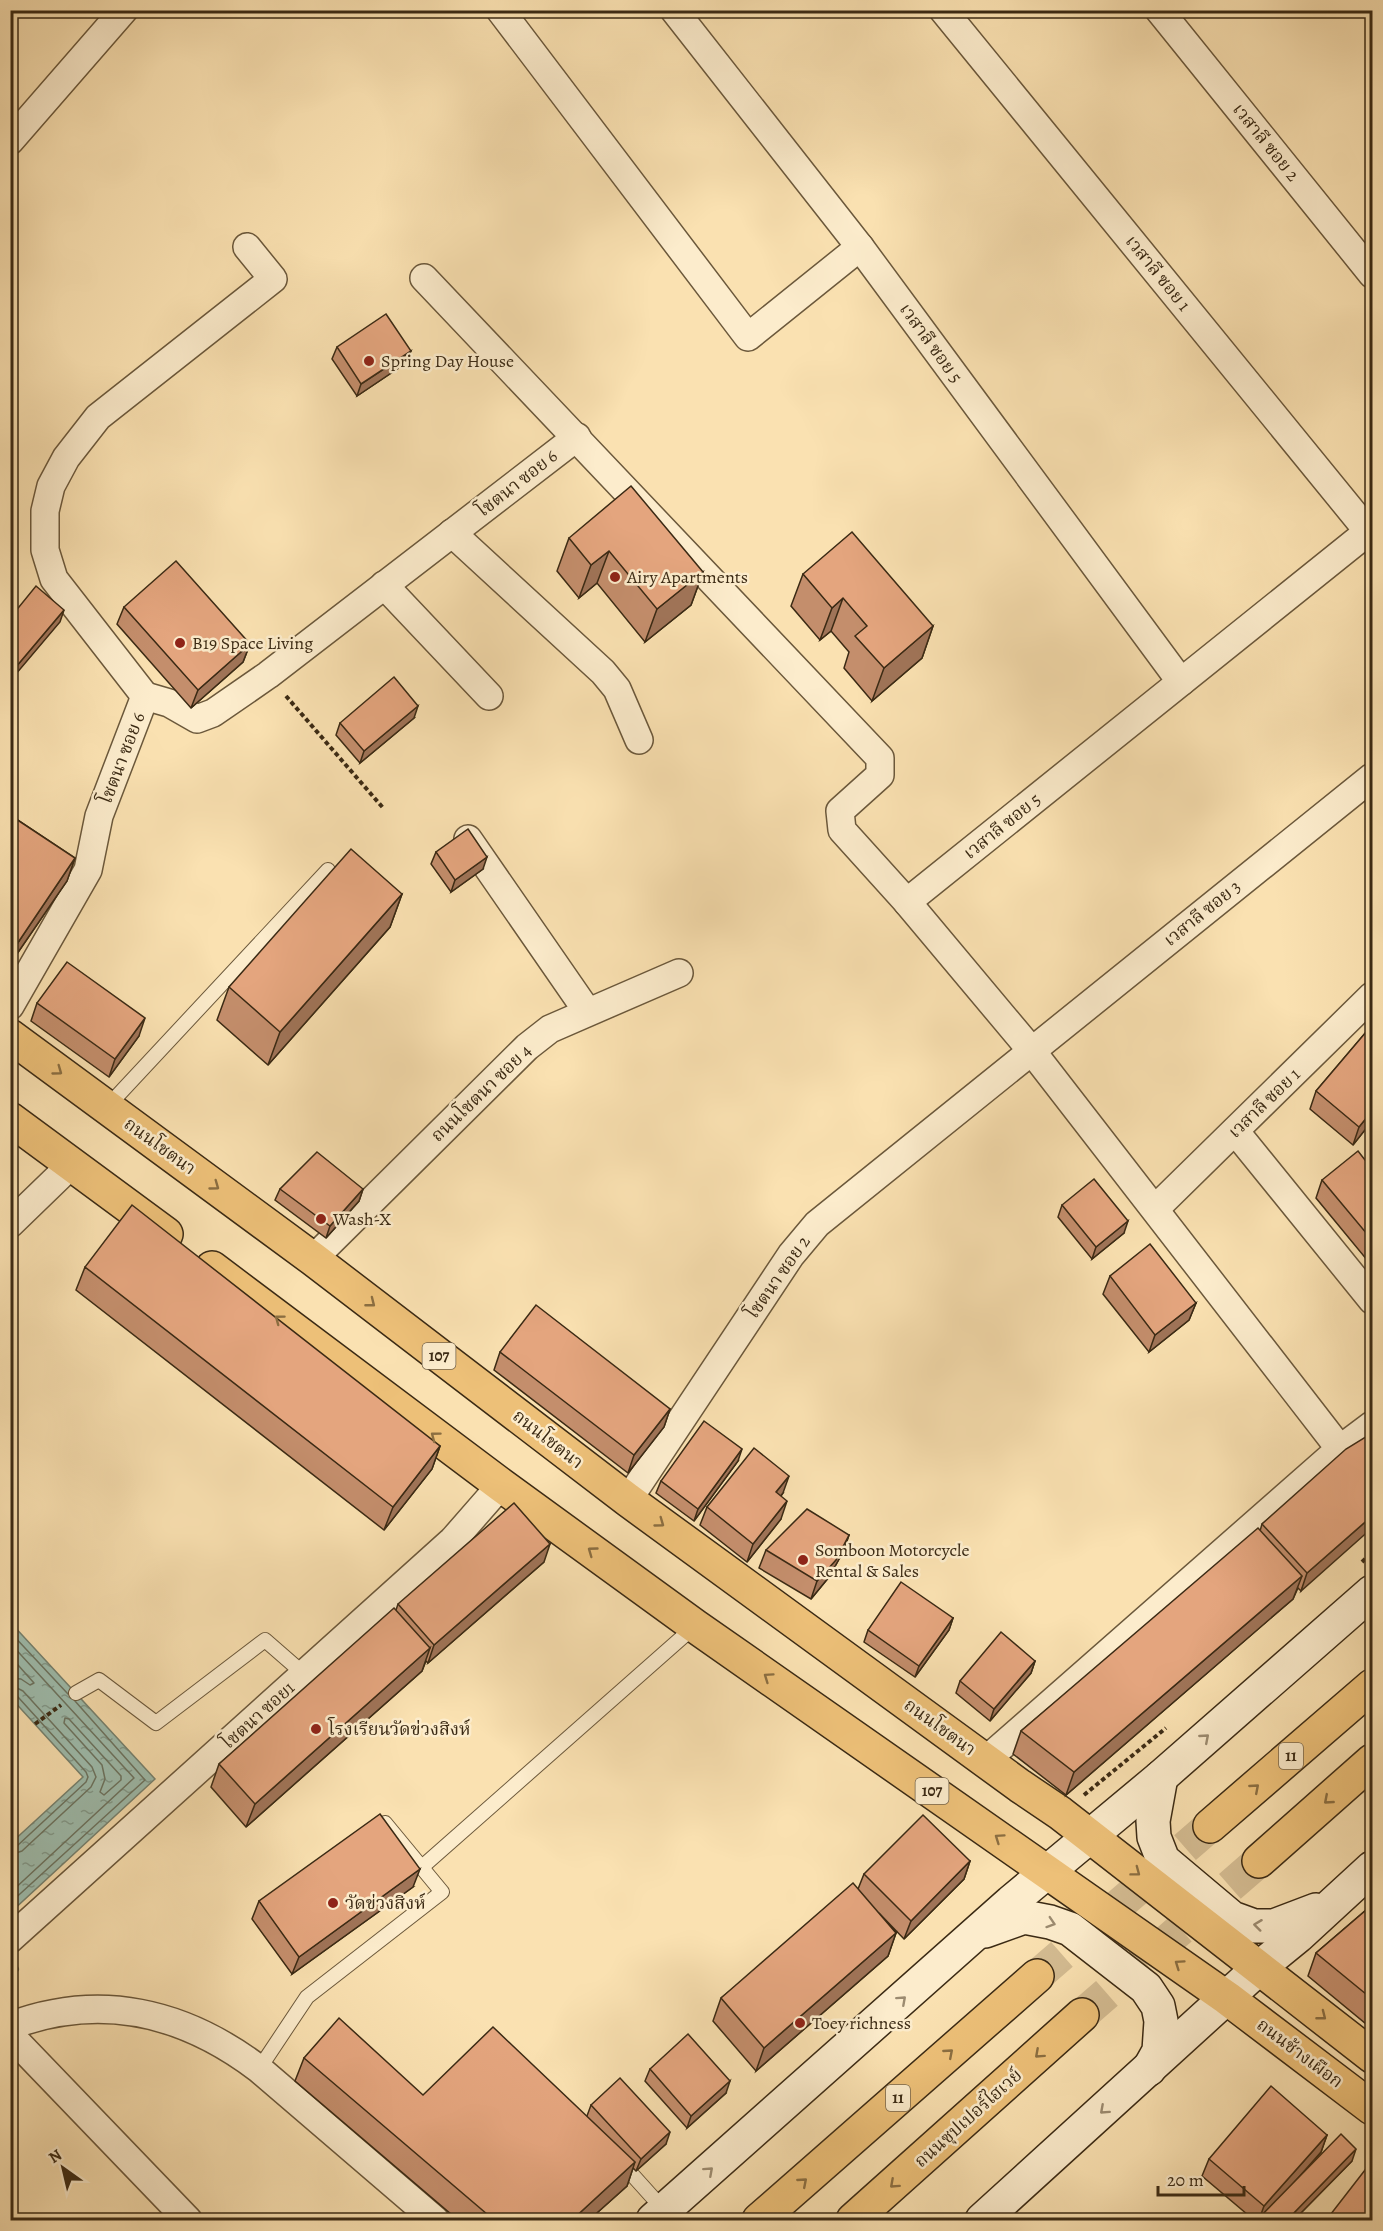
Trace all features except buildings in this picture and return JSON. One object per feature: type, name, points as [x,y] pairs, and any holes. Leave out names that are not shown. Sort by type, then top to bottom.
[{"type":"main road","name":"ถนนโชตนา","points":[[10,1036],[313,1259],[628,1500],[1060,1813],[1268,1973]]},
{"type":"main road","name":"107","points":[[10,1119],[73,1163],[501,1485],[695,1626],[1047,1872]]},
{"type":"main road","points":[[659,2215],[1047,1872],[1161,1777],[1372,1592]]},
{"type":"main road","name":"11","points":[[1210,1826],[1372,1686]]},
{"type":"main road","points":[[1259,1861],[1372,1761]]},
{"type":"main road","points":[[1161,1777],[1153,1821],[1154,1837],[1163,1860],[1232,1918],[1254,1926],[1274,1926],[1332,1904]]},
{"type":"main road","points":[[982,2220],[1148,2071],[1234,2004],[1268,1973],[1298,1936],[1372,1868]]},
{"type":"main road","name":"ถนนช้างเผือก","points":[[1047,1872],[1234,2004],[1372,2108]]},
{"type":"main road","points":[[975,1935],[1024,1917],[1050,1922],[1070,1929],[1146,1988],[1158,2006],[1161,2021],[1159,2051],[1148,2071]]},
{"type":"main road","points":[[1268,1973],[1372,2056]]},
{"type":"main road","name":"11","points":[[759,2220],[1037,1976]]},
{"type":"main road","name":"ถนนซุปเปอร์ไฮเวย์","points":[[853,2220],[1082,2014]]},
{"type":"street","points":[[500,10],[748,337],[860,247]]},
{"type":"street","name":"เวสาลี ซอย 5","points":[[674,10],[860,247],[1181,682]]},
{"type":"street","name":"เวสาลี ซอย 1","points":[[943,10],[1371,533]]},
{"type":"street","name":"เวสาลี ซอย 2","points":[[1159,10],[1371,269]]},
{"type":"street","points":[[10,141],[124,11]]},
{"type":"street","points":[[145,696],[54,579],[45,549],[45,511],[51,486],[66,458],[98,417],[273,279],[248,247]]},
{"type":"street","points":[[424,278],[880,758],[880,775],[840,811],[842,830],[907,902],[1031,1050],[1340,1449]]},
{"type":"street","name":"โชตนา ซอย 6","points":[[10,1006],[88,870],[99,816],[145,696],[169,703],[196,719],[213,712],[268,675],[577,437]]},
{"type":"street","points":[[452,533],[603,672],[617,689],[639,740]]},
{"type":"street","name":"เวสาลี ซอย 5","points":[[907,902],[1371,533]]},
{"type":"street","points":[[384,585],[489,696]]},
{"type":"street","name":"เวสาลี ซอย 3","points":[[1031,1050],[1372,777]]},
{"type":"street","points":[[468,839],[587,1011]]},
{"type":"street","name":"ถนนโชตนา ซอย 4","points":[[313,1259],[527,1047],[550,1029],[679,973]]},
{"type":"street","name":"เวสาลี ซอย 1","points":[[1155,1209],[1372,996]]},
{"type":"street","name":"โชตนา ซอย 2","points":[[628,1500],[791,1255],[817,1224],[1031,1050]]},
{"type":"street","points":[[1235,1131],[1372,1300]]},
{"type":"street","points":[[10,1224],[73,1163]]},
{"type":"street","points":[[986,1760],[1340,1449],[1372,1425]]},
{"type":"street","name":"โชตนา ซอย1","points":[[12,1938],[453,1539],[501,1485]]},
{"type":"street","points":[[10,2026],[31,2018],[84,2010],[142,2013],[170,2020],[203,2033],[259,2069],[435,2220]]},
{"type":"street","points":[[10,2035],[188,2220]]},
{"type":"lane","points":[[107,1107],[327,870]]},
{"type":"lane","points":[[422,1867],[695,1626]]},
{"type":"lane","points":[[75,1693],[99,1680],[156,1723],[265,1640],[304,1674]]},
{"type":"lane","points":[[259,2069],[308,1997],[442,1892],[385,1823]]},
{"type":"lane","points":[[606,2147],[659,2215]]},
{"type":"path","points":[[268,675],[384,809]]},
{"type":"path","points":[[35,1724],[75,1693]]},
{"type":"water","points":[[11,1623],[155,1779],[11,1912],[11,1843],[83,1777],[11,1698]]},
{"type":"waterway","points":[[10,1962],[15,1969],[10,1972]]},
{"type":"tunnel","points":[[1037,1976],[1210,1826]]},
{"type":"tunnel","points":[[1082,2015],[1259,1861]]},
{"type":"place","name":"Spring Day House","points":[[369,361]]},
{"type":"place","name":"Airy Apartments","points":[[615,577]]},
{"type":"place","name":"B19 Space Living","points":[[180,643]]},
{"type":"place","name":"Wash-X","points":[[321,1219]]},
{"type":"place","name":"Somboon Motorcycle Rental & Sales","points":[[803,1560]]},
{"type":"place","name":"โรงเรียนวัดข่วงสิงห์","points":[[316,1729]]},
{"type":"place","name":"วัดข่วงสิงห์","points":[[333,1903]]},
{"type":"place","name":"Toey richness","points":[[800,2023]]}]
